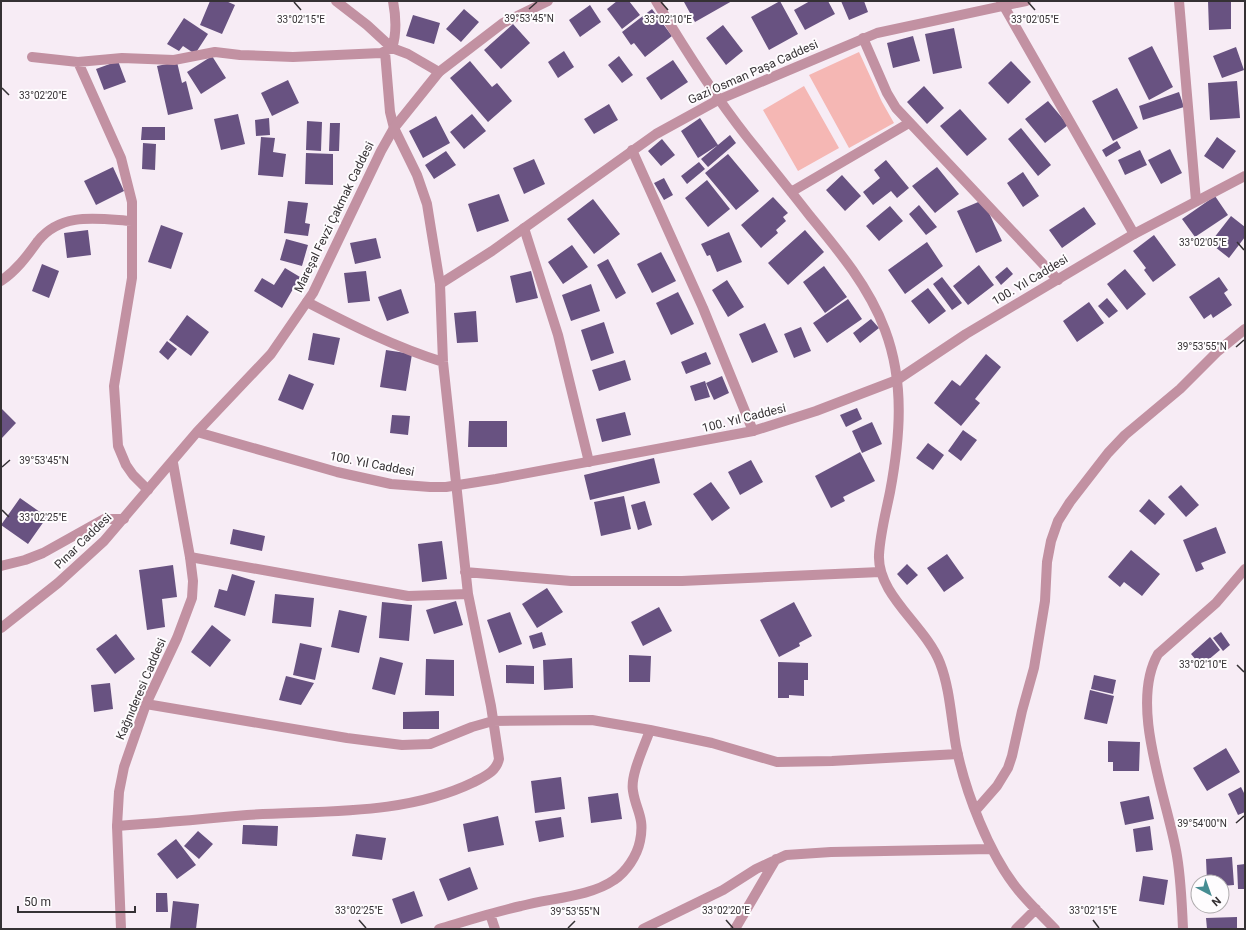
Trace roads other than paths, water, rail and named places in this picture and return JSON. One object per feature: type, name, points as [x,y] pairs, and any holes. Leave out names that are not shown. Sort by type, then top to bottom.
[{"type":"street","points":[[336,1],[367,25],[389,50]]},
{"type":"street","points":[[117,826],[248,815],[360,810],[415,802],[460,789],[488,775],[497,767],[499,759],[494,721],[468,594],[443,362],[440,284],[427,204],[417,175],[394,128],[388,100],[389,50],[396,28],[393,1]]},
{"type":"street","name":"Mareşal Fevzi Çakmak Caddesi","points":[[173,463],[197,432],[271,354],[313,293],[381,151],[394,128],[440,72],[503,23],[548,1]]},
{"type":"street","points":[[656,1],[718,100],[845,258],[876,310],[890,344],[897,380],[900,420],[894,472],[879,555],[880,572],[895,598],[926,637],[940,663],[949,694],[958,754],[976,810],[992,849],[1018,891],[1055,929]]},
{"type":"street","name":"Gazi Osman Paşa Caddesi","points":[[440,284],[492,251],[656,134],[718,100],[863,38],[906,26],[1003,4],[1026,1]]},
{"type":"street","points":[[1179,1],[1196,201]]},
{"type":"street","points":[[1003,4],[1134,234]]},
{"type":"street","points":[[863,38],[891,100],[909,123],[995,211],[1058,280]]},
{"type":"street","points":[[32,57],[78,62],[122,58],[174,60],[215,52],[240,55],[293,57],[389,50],[408,54],[440,72]]},
{"type":"street","points":[[78,62],[121,158],[132,202],[132,278],[114,386],[118,446],[126,465],[133,475],[148,490]]},
{"type":"street","points":[[791,192],[909,123]]},
{"type":"street","points":[[632,150],[703,308],[753,431]]},
{"type":"street","name":"100. Yıl Caddesi","points":[[197,432],[337,472],[391,484],[430,487],[456,485],[589,462],[753,431],[816,411],[897,380],[966,334],[1134,234],[1245,176]]},
{"type":"street","points":[[1,281],[20,266],[44,235],[60,224],[80,218],[132,221]]},
{"type":"street","points":[[524,228],[558,335],[589,462]]},
{"type":"street","points":[[307,302],[361,330],[414,353],[443,362]]},
{"type":"street","points":[[976,810],[997,786],[1012,756],[1022,711],[1034,668],[1045,601],[1048,555],[1051,540],[1058,521],[1074,496],[1108,453],[1125,435],[1180,389],[1218,351],[1245,329]]},
{"type":"street","name":"Pınar Caddesi","points":[[1,628],[58,583],[104,541],[173,463]]},
{"type":"street","name":"Kağnıderesi Caddesi","points":[[121,929],[117,826],[119,792],[124,767],[146,704],[186,616],[192,598],[193,581],[190,557],[173,463]]},
{"type":"street","points":[[1,566],[43,553],[104,519],[124,519]]},
{"type":"street","points":[[190,557],[408,596],[468,594]]},
{"type":"street","points":[[1183,929],[1177,856],[1155,769],[1148,721],[1148,680],[1152,665],[1158,654],[1216,603],[1245,569]]},
{"type":"street","points":[[466,572],[571,581],[682,581],[880,572]]},
{"type":"street","points":[[146,704],[340,737],[402,745],[430,744],[472,727],[494,721],[592,720],[712,743],[777,762],[832,761],[958,754]]},
{"type":"street","points":[[439,929],[490,914],[600,887],[613,881],[623,873],[631,862],[640,843],[642,824],[632,790],[633,780],[650,730]]},
{"type":"street","points":[[643,929],[723,890],[756,869],[776,859],[800,853],[992,849]]},
{"type":"street","points":[[735,929],[776,859]]},
{"type":"street","points":[[1016,929],[1036,909]]},
{"type":"street","points":[[490,914],[495,929]]}]
